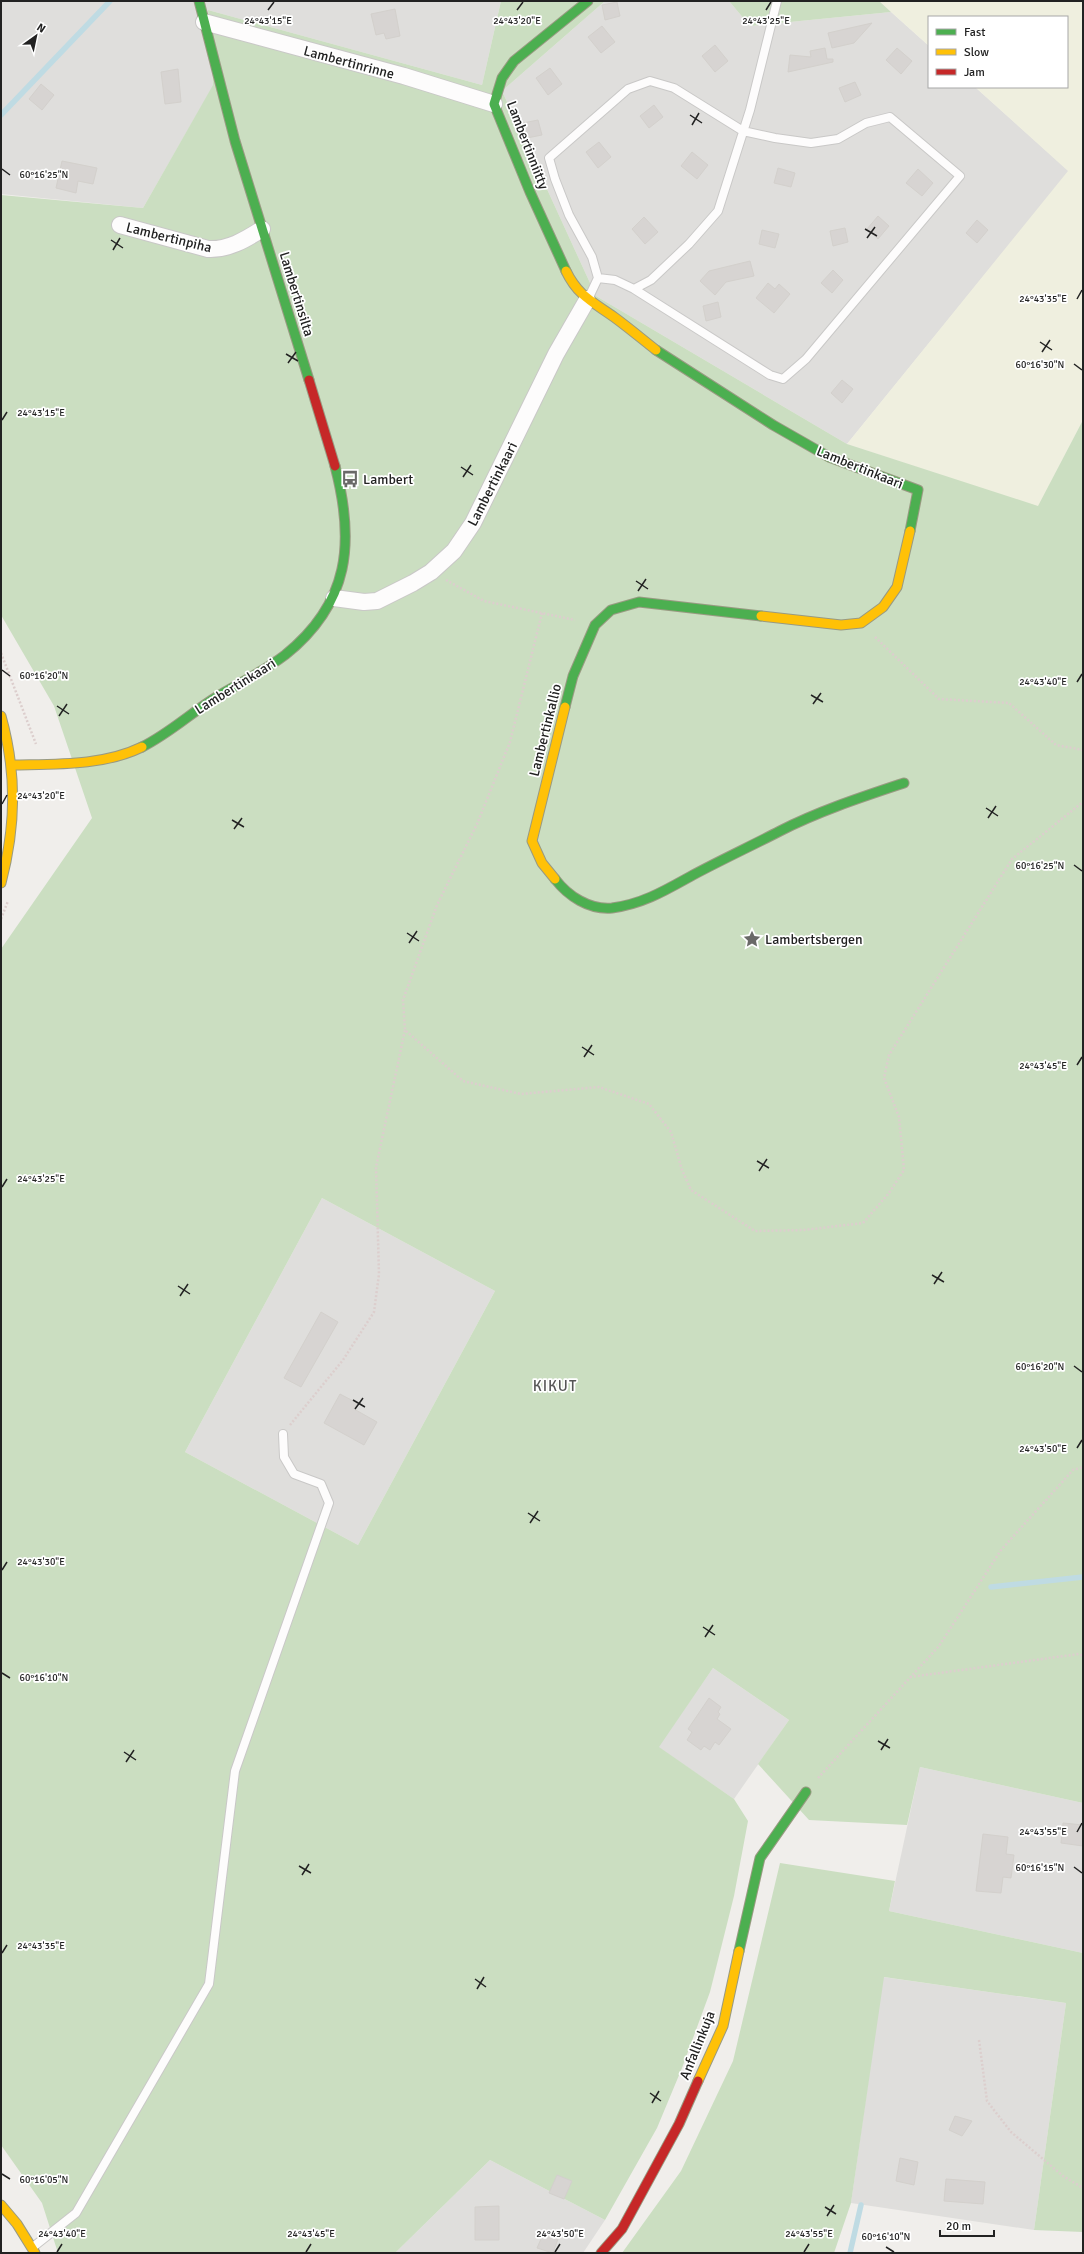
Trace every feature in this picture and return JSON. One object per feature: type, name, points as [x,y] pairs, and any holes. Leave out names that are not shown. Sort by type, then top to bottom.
[{"type":"street","name":"Lambertinsilta","points":[[199,1],[223,99],[338,482],[347,542],[334,598]]},
{"type":"street","name":"Lambertinniitty","points":[[586,298],[572,283],[530,192],[494,104],[502,78],[514,61],[588,1]]},
{"type":"street","name":"Lambertinrinne","points":[[204,22],[404,76],[494,104]]},
{"type":"street","name":"Lambertinpiha","points":[[120,225],[208,249],[220,249],[247,239],[262,230]]},
{"type":"street","name":"Lambertinkaari","points":[[13,765],[111,757],[149,744],[208,702],[268,667],[294,648],[313,630],[334,598],[364,602],[377,601],[431,572],[454,551],[473,523],[556,354],[586,298],[614,317],[664,357],[791,436],[829,457],[918,490],[902,571],[897,587],[884,606],[861,622]]},
{"type":"street","name":"Lambertinkallio","points":[[861,622],[834,624],[640,602],[611,610],[596,625],[573,676],[532,841],[542,863],[561,887],[583,904],[611,908],[657,896],[693,875],[782,830],[856,799],[904,783]]},
{"type":"street","points":[[1,716],[13,765],[14,819],[7,862],[1,883]]},
{"type":"street","name":"Anfallinkuja","points":[[601,2253],[622,2229],[668,2145],[723,2026],[760,1858],[806,1792]]},
{"type":"street","points":[[1,2205],[34,2250]]},
{"type":"lane","points":[[634,289],[651,280],[689,244],[718,211],[743,131],[777,1]]},
{"type":"lane","points":[[586,298],[590,295],[598,278],[592,257],[569,215],[554,179],[549,158],[563,144],[628,89],[650,81],[674,88],[743,131],[775,138],[811,143],[838,139],[866,122],[890,117],[960,176],[806,359],[783,379],[770,375],[634,289],[615,280],[598,278]]},
{"type":"lane","points":[[34,2250],[76,2213],[209,1984],[236,1770],[329,1503],[321,1484],[294,1474],[284,1457],[282,1434]]},
{"type":"path","points":[[431,572],[484,601],[596,625]]},
{"type":"path","points":[[282,1434],[343,1360],[374,1312],[379,1274],[376,1168],[405,1030],[403,1000],[437,905],[476,824],[510,742],[542,613]]},
{"type":"path","points":[[861,622],[939,699],[1010,703],[1056,745],[1083,750]]},
{"type":"path","points":[[1,653],[31,736],[39,748]]},
{"type":"path","points":[[405,1030],[463,1081],[521,1094],[599,1087],[648,1104],[671,1132],[682,1170],[690,1190],[755,1231],[804,1230],[863,1223],[889,1193],[904,1170],[899,1118],[884,1078],[889,1055],[1012,859],[1083,802]]},
{"type":"path","points":[[806,1792],[939,1646],[1001,1550],[1073,1470],[1083,1467]]},
{"type":"path","points":[[910,1677],[1079,1654],[1083,1656]]},
{"type":"path","points":[[979,2040],[987,2101],[1011,2132],[1063,2176],[1083,2188]]},
{"type":"shaded area","points":[[1,1],[501,1],[482,85],[208,10],[213,86],[143,208],[1,194]]},
{"type":"shaded area","points":[[605,1],[729,1],[750,26],[891,12],[928,45],[928,88],[976,88],[1069,171],[847,444],[596,296],[502,91]]},
{"type":"shaded area","points":[[322,1198],[495,1291],[358,1545],[185,1452]]},
{"type":"shaded area","points":[[713,1668],[789,1720],[734,1799],[658,1747]]},
{"type":"shaded area","points":[[920,1767],[1083,1803],[1083,1953],[889,1911]]},
{"type":"shaded area","points":[[883,1977],[1066,2003],[1034,2230],[851,2203]]},
{"type":"shaded area","points":[[490,2160],[605,2220],[583,2253],[395,2253]]},
{"type":"green space","points":[[501,1],[605,1],[502,91],[596,296],[847,444],[1038,506],[1083,420],[1083,1803],[920,1767],[907,1825],[809,1820],[758,1764],[789,1720],[713,1668],[659,1747],[734,1799],[748,1821],[734,1896],[710,1992],[682,2068],[657,2128],[605,2220],[490,2160],[395,2253],[58,2253],[42,2203],[1,2145],[1,949],[92,818],[54,706],[1,615],[1,195],[143,208],[213,85],[208,10],[482,85]],"holes":[[[322,1198],[495,1291],[358,1545],[185,1452]]]},
{"type":"green space","points":[[729,1],[879,1],[891,12],[750,26]]},
{"type":"green space","points":[[879,1],[1083,1],[1083,420],[1038,507],[847,444],[1068,171],[976,88],[1068,88],[1068,16],[928,16],[928,45]]},
{"type":"green space","points":[[780,1863],[895,1881],[889,1911],[1083,1953],[1083,2232],[1034,2230],[1066,2003],[884,1977],[851,2203],[834,2253],[622,2253],[681,2171],[733,2061]]},
{"type":"building","points":[[617,2],[620,16],[605,20],[602,5]]},
{"type":"building","points":[[395,9],[400,36],[386,39],[384,33],[376,35],[371,14]]},
{"type":"building","points":[[872,23],[854,43],[832,48],[828,33]]},
{"type":"building","points":[[602,26],[615,42],[601,53],[588,37]]},
{"type":"building","points":[[715,45],[728,61],[715,72],[702,56]]},
{"type":"building","points":[[825,48],[827,59],[833,59],[833,62],[788,72],[790,55],[811,57],[810,51]]},
{"type":"building","points":[[897,48],[912,61],[901,74],[886,60]]},
{"type":"building","points":[[550,68],[562,84],[548,95],[536,78]]},
{"type":"building","points":[[178,69],[181,102],[165,104],[161,72]]},
{"type":"building","points":[[855,82],[861,95],[845,102],[839,88]]},
{"type":"building","points":[[41,84],[54,95],[42,110],[29,99]]},
{"type":"building","points":[[654,105],[663,117],[649,128],[640,116]]},
{"type":"building","points":[[538,120],[542,135],[527,138],[523,123]]},
{"type":"building","points":[[599,142],[611,157],[598,168],[586,152]]},
{"type":"building","points":[[692,152],[708,165],[697,179],[681,166]]},
{"type":"building","points":[[62,161],[97,168],[93,184],[78,181],[76,193],[56,188]]},
{"type":"building","points":[[778,168],[795,173],[791,187],[774,183]]},
{"type":"building","points":[[918,169],[933,183],[922,196],[906,183]]},
{"type":"building","points":[[878,216],[889,226],[878,239],[867,229]]},
{"type":"building","points":[[644,217],[658,232],[645,244],[632,229]]},
{"type":"building","points":[[977,220],[988,230],[977,243],[966,233]]},
{"type":"building","points":[[845,228],[848,242],[833,246],[830,231]]},
{"type":"building","points":[[762,230],[779,234],[775,248],[759,244]]},
{"type":"building","points":[[750,261],[754,276],[726,282],[715,295],[700,281],[709,271]]},
{"type":"building","points":[[833,270],[843,280],[832,293],[821,283]]},
{"type":"building","points":[[768,283],[775,289],[779,284],[790,294],[774,313],[756,298]]},
{"type":"building","points":[[718,302],[721,317],[706,321],[703,306]]},
{"type":"building","points":[[842,380],[853,389],[842,403],[831,393]]},
{"type":"building","points":[[321,1312],[338,1322],[301,1387],[284,1378]]},
{"type":"building","points":[[340,1394],[357,1403],[354,1409],[377,1422],[364,1445],[324,1423]]},
{"type":"building","points":[[709,1698],[721,1707],[718,1712],[720,1714],[717,1719],[731,1729],[719,1745],[715,1742],[710,1750],[704,1746],[701,1750],[687,1740],[692,1732],[688,1729]]},
{"type":"building","points":[[1063,1823],[1083,1825],[1083,1846],[1061,1843]]},
{"type":"building","points":[[983,1834],[1008,1837],[1006,1854],[1014,1855],[1011,1878],[1003,1877],[1001,1893],[976,1891]]},
{"type":"building","points":[[955,2116],[972,2121],[962,2136],[949,2130]]},
{"type":"building","points":[[900,2158],[918,2162],[914,2185],[896,2181]]},
{"type":"building","points":[[557,2175],[572,2181],[564,2199],[549,2193]]},
{"type":"building","points":[[946,2179],[985,2182],[983,2204],[944,2201]]},
{"type":"building","points":[[499,2206],[499,2240],[475,2240],[475,2207]]},
{"type":"building","points":[[545,2230],[559,2236],[553,2253],[537,2248]]},
{"type":"waterway","points":[[1,115],[110,1]]},
{"type":"waterway","points":[[991,1587],[1083,1577]]},
{"type":"waterway","points":[[850,2253],[861,2205]]},
{"type":"traffic: fast","points":[[199,1],[235,141],[309,380]]},
{"type":"traffic: fast","points":[[566,271],[530,192],[494,104],[502,78],[514,61],[588,1]]},
{"type":"traffic: fast","points":[[656,350],[773,425],[829,457],[918,490],[910,531]]},
{"type":"traffic: fast","points":[[142,747],[218,696],[277,661],[307,635],[323,614],[335,592],[342,570],[345,545],[345,520],[335,466]]},
{"type":"traffic: fast","points":[[565,707],[573,676],[595,625],[611,610],[639,602],[761,616]]},
{"type":"traffic: fast","points":[[555,879],[566,891],[580,901],[595,907],[612,908],[634,903],[664,891],[714,864],[810,817],[904,783]]},
{"type":"traffic: fast","points":[[739,1951],[760,1858],[806,1792]]},
{"type":"traffic: slow","points":[[566,271],[581,293],[620,321],[656,350]]},
{"type":"traffic: slow","points":[[761,616],[841,625],[861,623],[883,607],[897,587],[910,531]]},
{"type":"traffic: slow","points":[[555,879],[542,863],[532,841],[565,707]]},
{"type":"traffic: slow","points":[[1,716],[10,758],[13,800],[10,841],[1,883]]},
{"type":"traffic: slow","points":[[13,765],[62,764],[95,761],[111,758],[142,747]]},
{"type":"traffic: slow","points":[[698,2081],[723,2026],[739,1951]]},
{"type":"traffic: slow","points":[[1,2205],[17,2224],[35,2253]]},
{"type":"traffic: jam","points":[[309,380],[335,466]]},
{"type":"traffic: jam","points":[[601,2253],[622,2229],[679,2124],[698,2081]]},
{"type":"place","name":"Lambert","points":[[350,479]]},
{"type":"place","name":"Lambertsbergen","points":[[752,939]]},
{"type":"district","name":"KIKUT","points":[[555,1386]]}]
